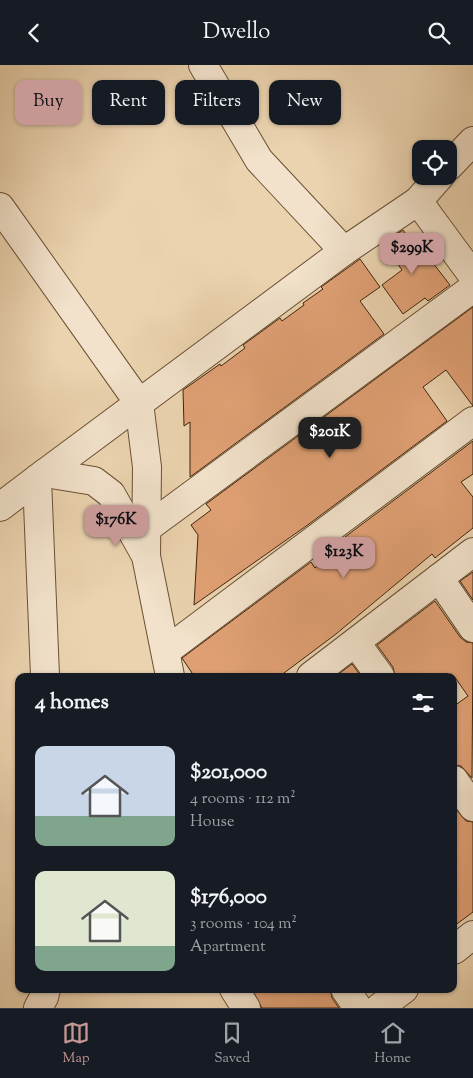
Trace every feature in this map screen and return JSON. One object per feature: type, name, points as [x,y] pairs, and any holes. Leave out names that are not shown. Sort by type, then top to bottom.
[{"type":"street","points":[[203,65],[258,160],[344,251]]},
{"type":"street","points":[[457,158],[473,141]]},
{"type":"street","points":[[0,507],[344,251],[418,201],[432,185]]},
{"type":"street","points":[[418,201],[473,276]]},
{"type":"street","points":[[0,207],[139,403],[147,467],[146,556],[168,664],[473,421]]},
{"type":"street","points":[[147,528],[473,288]]},
{"type":"street","points":[[41,476],[94,481],[110,495],[146,556]]},
{"type":"street","points":[[41,476],[45,673]]},
{"type":"street","points":[[316,673],[473,552]]},
{"type":"street","points":[[439,578],[473,628]]},
{"type":"street","points":[[356,643],[378,673]]},
{"type":"street","points":[[457,784],[473,807]]},
{"type":"street","points":[[457,948],[473,935]]},
{"type":"street","points":[[38,1008],[45,993]]},
{"type":"street","points":[[237,993],[246,1008]]},
{"type":"street","points":[[347,993],[358,1008]]},
{"type":"street","points":[[379,1008],[399,993]]},
{"type":"building","points":[[403,230],[422,257],[426,254],[450,285],[428,301],[425,298],[403,314],[382,285],[402,270],[383,243]]},
{"type":"building","points":[[360,259],[380,287],[360,301],[384,334],[190,477],[190,422],[184,426],[183,390],[220,364],[221,366],[245,348],[243,345],[280,318],[282,321],[304,305],[303,303],[323,289],[321,287]]},
{"type":"building","points":[[473,307],[473,406],[446,370],[423,387],[447,421],[309,524],[194,605],[198,535],[191,525],[211,510],[206,504]]},
{"type":"building","points":[[473,441],[473,474],[461,482],[473,497],[473,528],[435,558],[432,554],[336,634],[284,673],[192,673],[182,658],[311,562],[315,568],[337,551],[333,546]]},
{"type":"building","points":[[473,572],[473,600],[460,581]]},
{"type":"building","points":[[435,601],[460,637],[466,642],[473,643],[472,778],[461,766],[457,765],[457,704],[468,696],[457,680],[457,673],[394,673],[393,667],[377,645]]},
{"type":"building","points":[[352,664],[359,673],[340,673]]},
{"type":"building","points":[[457,810],[466,821],[473,822],[473,912],[457,924]]},
{"type":"building","points":[[254,993],[331,993],[339,1008],[262,1008]]}]
